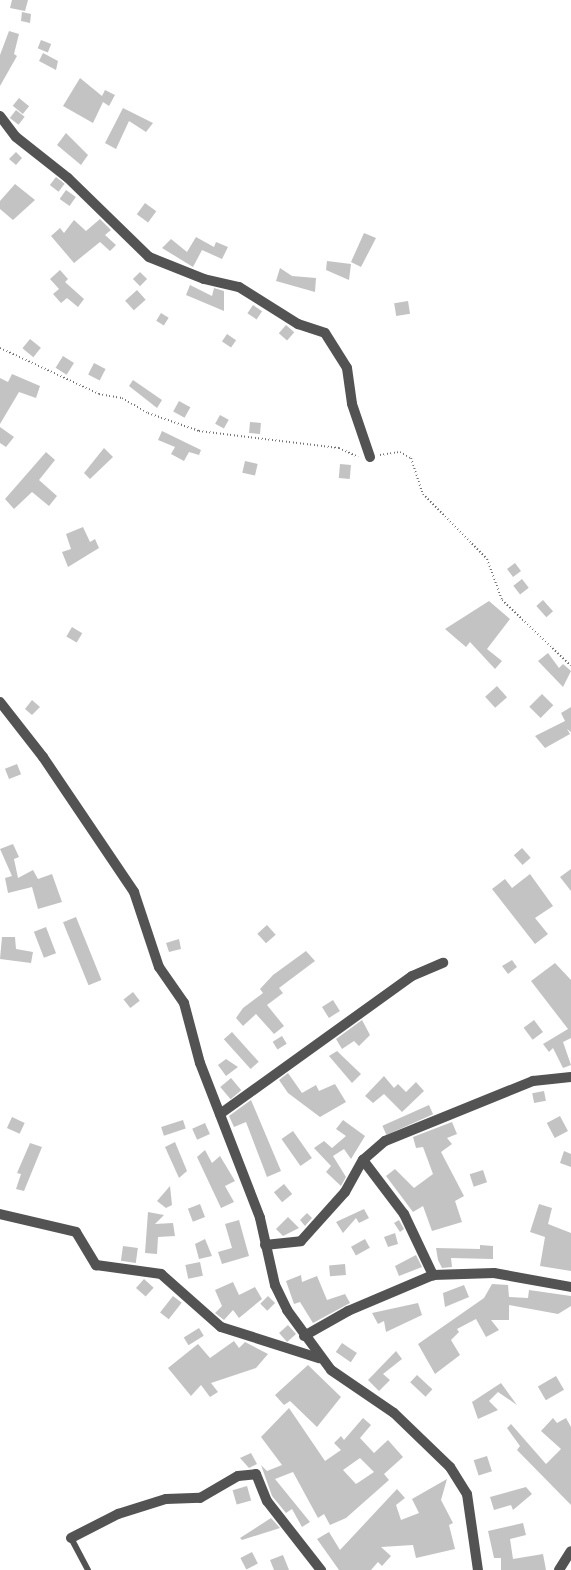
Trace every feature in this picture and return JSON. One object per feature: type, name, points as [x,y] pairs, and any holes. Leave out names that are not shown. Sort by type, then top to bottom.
[{"type":"street","points":[[0,116],[16,137],[68,178],[149,257],[204,279],[239,287],[299,325],[325,332],[347,368],[352,404],[370,457]]},
{"type":"street","points":[[0,702],[43,757],[134,892],[159,967],[184,1003],[220,1114],[260,1218],[275,1285],[319,1358],[412,1429],[450,1467],[466,1494],[478,1570]]},
{"type":"street","points":[[220,1114],[412,976],[443,963]]},
{"type":"street","points":[[265,1245],[301,1241],[345,1192],[363,1160],[385,1142],[533,1082],[571,1077]]},
{"type":"street","points":[[363,1160],[404,1214],[433,1275]]},
{"type":"street","points":[[0,1214],[76,1232],[96,1265],[161,1274],[221,1327],[319,1358]]},
{"type":"street","points":[[304,1336],[348,1311],[433,1275],[494,1273],[571,1287]]},
{"type":"street","points":[[70,1538],[118,1514],[166,1499],[200,1498],[238,1476],[256,1474],[267,1501],[321,1570]]},
{"type":"street","points":[[558,1570],[571,1551]]},
{"type":"lane","points":[[70,1538],[88,1570]]},
{"type":"path","points":[[0,348],[92,391],[122,398],[148,413],[199,431],[339,448],[360,458],[400,452],[411,458],[423,494],[487,559],[502,600],[571,666]]},
{"type":"building","points":[[12,0],[28,0],[25,11],[10,8]]},
{"type":"building","points":[[22,12],[31,14],[30,23],[21,21]]},
{"type":"building","points":[[9,31],[19,34],[14,54],[17,56],[0,86],[0,55]]},
{"type":"building","points":[[41,40],[51,44],[48,52],[38,48]]},
{"type":"building","points":[[43,53],[58,61],[56,70],[39,61]]},
{"type":"building","points":[[80,78],[102,96],[105,90],[115,95],[109,106],[103,102],[93,123],[63,106]]},
{"type":"building","points":[[19,98],[29,106],[23,114],[13,106]]},
{"type":"building","points":[[123,108],[153,123],[146,132],[129,121],[116,149],[105,143]]},
{"type":"building","points":[[16,110],[25,117],[19,125],[10,118]]},
{"type":"building","points":[[66,133],[88,155],[81,165],[57,145]]},
{"type":"building","points":[[16,152],[22,158],[16,165],[9,159]]},
{"type":"building","points":[[56,177],[65,184],[59,192],[50,185]]},
{"type":"building","points":[[15,184],[35,200],[13,220],[0,209],[0,201]]},
{"type":"building","points":[[66,190],[76,197],[70,206],[60,199]]},
{"type":"building","points":[[145,203],[156,211],[148,223],[137,214]]},
{"type":"building","points":[[100,219],[111,230],[105,235],[116,245],[110,251],[100,242],[74,263],[51,236],[60,228],[64,233],[74,220],[86,231]]},
{"type":"building","points":[[364,233],[376,238],[361,267],[351,262]]},
{"type":"building","points":[[196,237],[214,247],[216,242],[228,247],[222,259],[202,250],[193,267],[162,248],[171,239],[187,252]]},
{"type":"building","points":[[327,261],[351,264],[349,280],[326,270]]},
{"type":"building","points":[[280,268],[292,276],[316,278],[315,292],[276,281]]},
{"type":"building","points":[[60,270],[68,279],[65,282],[84,299],[78,307],[67,298],[61,303],[53,294],[59,289],[50,279]]},
{"type":"building","points":[[140,272],[147,279],[140,286],[133,279]]},
{"type":"building","points":[[190,285],[212,296],[214,288],[224,291],[224,311],[186,295]]},
{"type":"building","points":[[137,290],[146,300],[134,310],[125,301]]},
{"type":"building","points":[[408,301],[410,314],[396,316],[394,303]]},
{"type":"building","points":[[253,305],[262,311],[257,319],[247,313]]},
{"type":"building","points":[[161,313],[169,318],[164,325],[156,321]]},
{"type":"building","points":[[286,325],[294,332],[287,341],[279,333]]},
{"type":"building","points":[[227,334],[236,340],[231,348],[222,341]]},
{"type":"building","points":[[30,339],[41,348],[33,357],[22,348]]},
{"type":"building","points":[[63,356],[74,363],[67,375],[56,368]]},
{"type":"building","points":[[94,363],[106,369],[100,380],[88,375]]},
{"type":"building","points":[[12,374],[40,386],[36,398],[19,392],[0,424],[0,378],[8,382]]},
{"type":"building","points":[[133,380],[162,400],[157,408],[129,386]]},
{"type":"building","points":[[179,401],[190,407],[185,418],[173,411]]},
{"type":"building","points":[[220,415],[229,420],[224,429],[215,424]]},
{"type":"building","points":[[250,422],[261,423],[260,434],[249,433]]},
{"type":"building","points":[[0,427],[14,437],[6,447],[0,443]]},
{"type":"building","points":[[162,431],[201,450],[199,455],[189,452],[184,461],[171,454],[175,447],[158,440]]},
{"type":"building","points":[[104,448],[113,457],[90,479],[84,473]]},
{"type":"building","points":[[46,452],[55,460],[39,480],[57,496],[49,506],[32,492],[14,509],[5,499]]},
{"type":"building","points":[[245,461],[258,464],[255,476],[242,473]]},
{"type":"building","points":[[340,464],[351,465],[350,479],[339,478]]},
{"type":"building","points":[[83,527],[90,542],[95,539],[99,548],[68,567],[62,552],[71,549],[66,534]]},
{"type":"building","points":[[515,563],[521,571],[513,577],[507,569]]},
{"type":"building","points":[[522,579],[529,588],[520,594],[513,586]]},
{"type":"building","points":[[543,600],[553,611],[546,617],[536,606]]},
{"type":"building","points":[[489,601],[510,619],[487,649],[502,661],[495,669],[470,642],[466,647],[445,629]]},
{"type":"building","points":[[72,627],[82,633],[77,643],[66,636]]},
{"type":"building","points":[[548,653],[559,668],[563,664],[571,671],[563,687],[538,661]]},
{"type":"building","points":[[497,686],[507,697],[495,708],[485,697]]},
{"type":"building","points":[[542,694],[553,705],[541,718],[529,707]]},
{"type":"building","points":[[32,700],[40,707],[32,715],[25,709]]},
{"type":"building","points":[[571,707],[571,732],[567,729],[570,734],[545,748],[535,736],[565,721],[561,713]]},
{"type":"building","points":[[17,764],[21,774],[9,779],[5,769]]},
{"type":"building","points":[[13,844],[19,857],[14,859],[18,878],[33,870],[38,879],[52,874],[62,902],[38,909],[32,887],[8,893],[5,878],[12,876],[0,849]]},
{"type":"building","points":[[522,848],[531,858],[523,865],[514,855]]},
{"type":"building","points":[[571,869],[571,891],[560,877]]},
{"type":"building","points":[[530,874],[553,906],[535,918],[548,934],[535,944],[492,889],[505,879],[512,888]]},
{"type":"building","points":[[76,917],[101,980],[88,985],[63,922]]},
{"type":"building","points":[[267,925],[276,935],[266,943],[257,934]]},
{"type":"building","points":[[46,927],[56,953],[44,958],[34,932]]},
{"type":"building","points":[[2,937],[15,937],[16,949],[33,952],[31,963],[0,959]]},
{"type":"building","points":[[179,939],[181,949],[169,952],[166,943]]},
{"type":"building","points":[[306,951],[315,961],[279,988],[283,993],[267,1005],[284,1026],[274,1034],[256,1014],[243,1026],[236,1018],[243,1008],[263,993],[260,989],[273,975]]},
{"type":"building","points":[[512,960],[517,967],[508,974],[502,966]]},
{"type":"building","points":[[555,963],[571,980],[571,1038],[563,1042],[571,1065],[563,1068],[553,1048],[549,1052],[543,1044],[568,1029],[531,981]]},
{"type":"building","points":[[133,992],[140,1001],[130,1008],[124,999]]},
{"type":"building","points":[[333,1000],[340,1011],[329,1018],[322,1007]]},
{"type":"building","points":[[362,1020],[370,1035],[359,1046],[354,1041],[342,1049],[336,1039]]},
{"type":"building","points":[[534,1020],[543,1032],[533,1040],[524,1028]]},
{"type":"building","points":[[232,1032],[259,1062],[251,1069],[224,1039]]},
{"type":"building","points":[[282,1036],[287,1044],[277,1049],[273,1042]]},
{"type":"building","points":[[337,1051],[361,1074],[352,1083],[329,1056]]},
{"type":"building","points":[[226,1059],[238,1067],[226,1076],[218,1065]]},
{"type":"building","points":[[288,1073],[302,1093],[316,1085],[319,1091],[335,1084],[346,1102],[320,1117],[288,1093],[279,1080]]},
{"type":"building","points":[[384,1076],[394,1088],[398,1084],[406,1092],[416,1082],[424,1091],[402,1112],[384,1094],[373,1103],[365,1096]]},
{"type":"building","points":[[231,1078],[241,1090],[231,1099],[220,1087]]},
{"type":"building","points":[[544,1091],[546,1101],[534,1103],[532,1093]]},
{"type":"building","points":[[251,1100],[281,1171],[267,1177],[246,1122],[234,1127],[229,1116]]},
{"type":"building","points":[[429,1105],[433,1114],[386,1135],[382,1126]]},
{"type":"building","points":[[560,1116],[568,1131],[555,1138],[547,1123]]},
{"type":"building","points":[[12,1117],[25,1123],[20,1134],[7,1128]]},
{"type":"building","points":[[183,1120],[186,1129],[164,1136],[161,1127]]},
{"type":"building","points":[[343,1120],[365,1136],[351,1159],[344,1149],[333,1156],[346,1177],[341,1186],[326,1172],[331,1166],[314,1148],[324,1141],[332,1148],[346,1136],[336,1129]]},
{"type":"building","points":[[452,1122],[457,1134],[447,1138],[452,1144],[441,1152],[464,1196],[455,1201],[462,1222],[432,1231],[423,1206],[413,1212],[386,1176],[395,1169],[414,1188],[433,1174],[423,1147],[416,1148],[413,1137]]},
{"type":"building","points":[[205,1123],[210,1134],[197,1140],[192,1129]]},
{"type":"building","points":[[293,1131],[312,1158],[300,1166],[282,1139]]},
{"type":"building","points":[[175,1142],[187,1171],[179,1178],[165,1147]]},
{"type":"building","points":[[30,1143],[42,1147],[24,1191],[16,1189],[21,1174],[17,1173]]},
{"type":"building","points":[[205,1150],[212,1163],[220,1156],[235,1181],[225,1186],[234,1202],[221,1208],[197,1157]]},
{"type":"building","points":[[564,1151],[571,1154],[571,1167],[560,1163]]},
{"type":"building","points":[[483,1170],[487,1182],[474,1187],[470,1174]]},
{"type":"building","points":[[284,1184],[292,1194],[282,1202],[274,1192]]},
{"type":"building","points":[[170,1186],[172,1205],[166,1208],[157,1201]]},
{"type":"building","points":[[200,1204],[205,1217],[193,1222],[188,1209]]},
{"type":"building","points":[[539,1204],[552,1208],[548,1224],[571,1233],[571,1271],[540,1266],[545,1237],[530,1232]]},
{"type":"building","points":[[364,1209],[369,1218],[359,1223],[356,1218],[343,1233],[336,1222]]},
{"type":"building","points":[[148,1212],[164,1215],[155,1224],[173,1223],[175,1236],[158,1237],[157,1254],[145,1253]]},
{"type":"building","points":[[307,1213],[312,1218],[305,1226],[300,1220]]},
{"type":"building","points":[[288,1217],[299,1228],[283,1236],[276,1229]]},
{"type":"building","points":[[239,1220],[249,1256],[222,1264],[218,1252],[232,1248],[225,1224]]},
{"type":"building","points":[[399,1220],[404,1229],[400,1232],[394,1223]]},
{"type":"building","points":[[395,1233],[398,1244],[388,1247],[384,1237]]},
{"type":"building","points":[[205,1239],[212,1256],[199,1259],[195,1244]]},
{"type":"building","points":[[365,1239],[370,1248],[356,1256],[351,1247]]},
{"type":"building","points":[[480,1245],[493,1246],[493,1259],[451,1258],[452,1267],[442,1268],[438,1260],[436,1248],[480,1249]]},
{"type":"building","points":[[123,1246],[138,1248],[136,1263],[121,1261]]},
{"type":"building","points":[[416,1255],[422,1267],[399,1276],[395,1266]]},
{"type":"building","points":[[200,1262],[203,1276],[188,1279],[185,1265]]},
{"type":"building","points":[[345,1264],[346,1275],[330,1276],[329,1265]]},
{"type":"building","points":[[301,1275],[302,1282],[317,1276],[327,1300],[345,1294],[350,1303],[313,1323],[300,1302],[294,1304],[286,1281]]},
{"type":"building","points":[[144,1279],[154,1288],[146,1297],[136,1288]]},
{"type":"building","points":[[233,1282],[239,1295],[255,1287],[262,1299],[239,1318],[233,1310],[224,1320],[215,1313],[222,1306],[215,1290]]},
{"type":"building","points":[[492,1284],[508,1285],[509,1297],[528,1298],[529,1290],[571,1296],[571,1306],[558,1314],[509,1305],[509,1320],[491,1320],[499,1330],[486,1337],[476,1319],[457,1329],[459,1332],[451,1340],[460,1355],[435,1374],[418,1344],[484,1298]]},
{"type":"building","points":[[464,1285],[469,1297],[445,1307],[443,1293]]},
{"type":"building","points":[[173,1296],[182,1303],[169,1319],[160,1313]]},
{"type":"building","points":[[268,1296],[275,1303],[267,1311],[260,1304]]},
{"type":"building","points":[[418,1303],[422,1315],[386,1332],[384,1321],[378,1324],[372,1313]]},
{"type":"building","points":[[288,1325],[296,1334],[287,1342],[279,1333]]},
{"type":"building","points":[[199,1328],[204,1336],[189,1345],[184,1338]]},
{"type":"building","points":[[234,1341],[239,1348],[245,1342],[268,1354],[256,1368],[211,1383],[218,1392],[210,1397],[201,1385],[191,1396],[168,1368],[198,1344],[210,1358]]},
{"type":"building","points":[[342,1343],[357,1353],[351,1362],[336,1352]]},
{"type":"building","points":[[396,1351],[402,1359],[383,1374],[390,1380],[379,1391],[368,1380]]},
{"type":"building","points":[[308,1365],[341,1397],[317,1427],[290,1401],[284,1405],[275,1395]]},
{"type":"building","points":[[417,1375],[432,1389],[426,1397],[410,1382]]},
{"type":"building","points":[[556,1376],[564,1390],[546,1400],[538,1386]]},
{"type":"building","points":[[501,1383],[517,1405],[498,1392],[489,1401],[498,1410],[478,1419],[472,1402]]},
{"type":"building","points":[[289,1408],[325,1461],[341,1450],[334,1443],[341,1436],[344,1440],[363,1418],[371,1425],[360,1438],[374,1453],[388,1440],[403,1457],[384,1474],[389,1480],[346,1518],[330,1525],[324,1514],[318,1518],[293,1472],[275,1479],[310,1522],[302,1527],[292,1509],[286,1513],[272,1496],[261,1465],[267,1471],[282,1465],[261,1437]],"holes":[[[360,1458],[374,1472],[356,1484],[343,1470]]]},
{"type":"building","points":[[553,1418],[557,1423],[566,1418],[571,1427],[571,1505],[517,1450],[520,1446],[507,1428],[511,1424],[546,1464],[561,1449],[541,1431]]},
{"type":"building","points":[[251,1453],[257,1464],[249,1468],[240,1458]]},
{"type":"building","points":[[487,1456],[492,1471],[479,1476],[474,1460]]},
{"type":"building","points":[[447,1479],[441,1500],[453,1523],[449,1525],[455,1549],[416,1558],[413,1545],[381,1547],[391,1556],[382,1566],[378,1562],[371,1570],[339,1570],[317,1539],[329,1532],[340,1550],[397,1489],[405,1498],[396,1505],[401,1520],[419,1513],[412,1499]]},
{"type":"building","points":[[247,1486],[251,1500],[237,1505],[233,1490]]},
{"type":"building","points":[[526,1487],[532,1494],[513,1510],[511,1505],[494,1510],[490,1497]]},
{"type":"building","points":[[271,1518],[280,1528],[242,1540],[240,1538]]},
{"type":"building","points":[[523,1523],[526,1535],[510,1539],[513,1559],[543,1554],[546,1570],[501,1570],[501,1558],[494,1558],[488,1531]]},
{"type":"building","points":[[252,1552],[258,1564],[246,1569],[240,1558]]},
{"type":"building","points":[[283,1555],[289,1570],[274,1570],[270,1560]]}]
